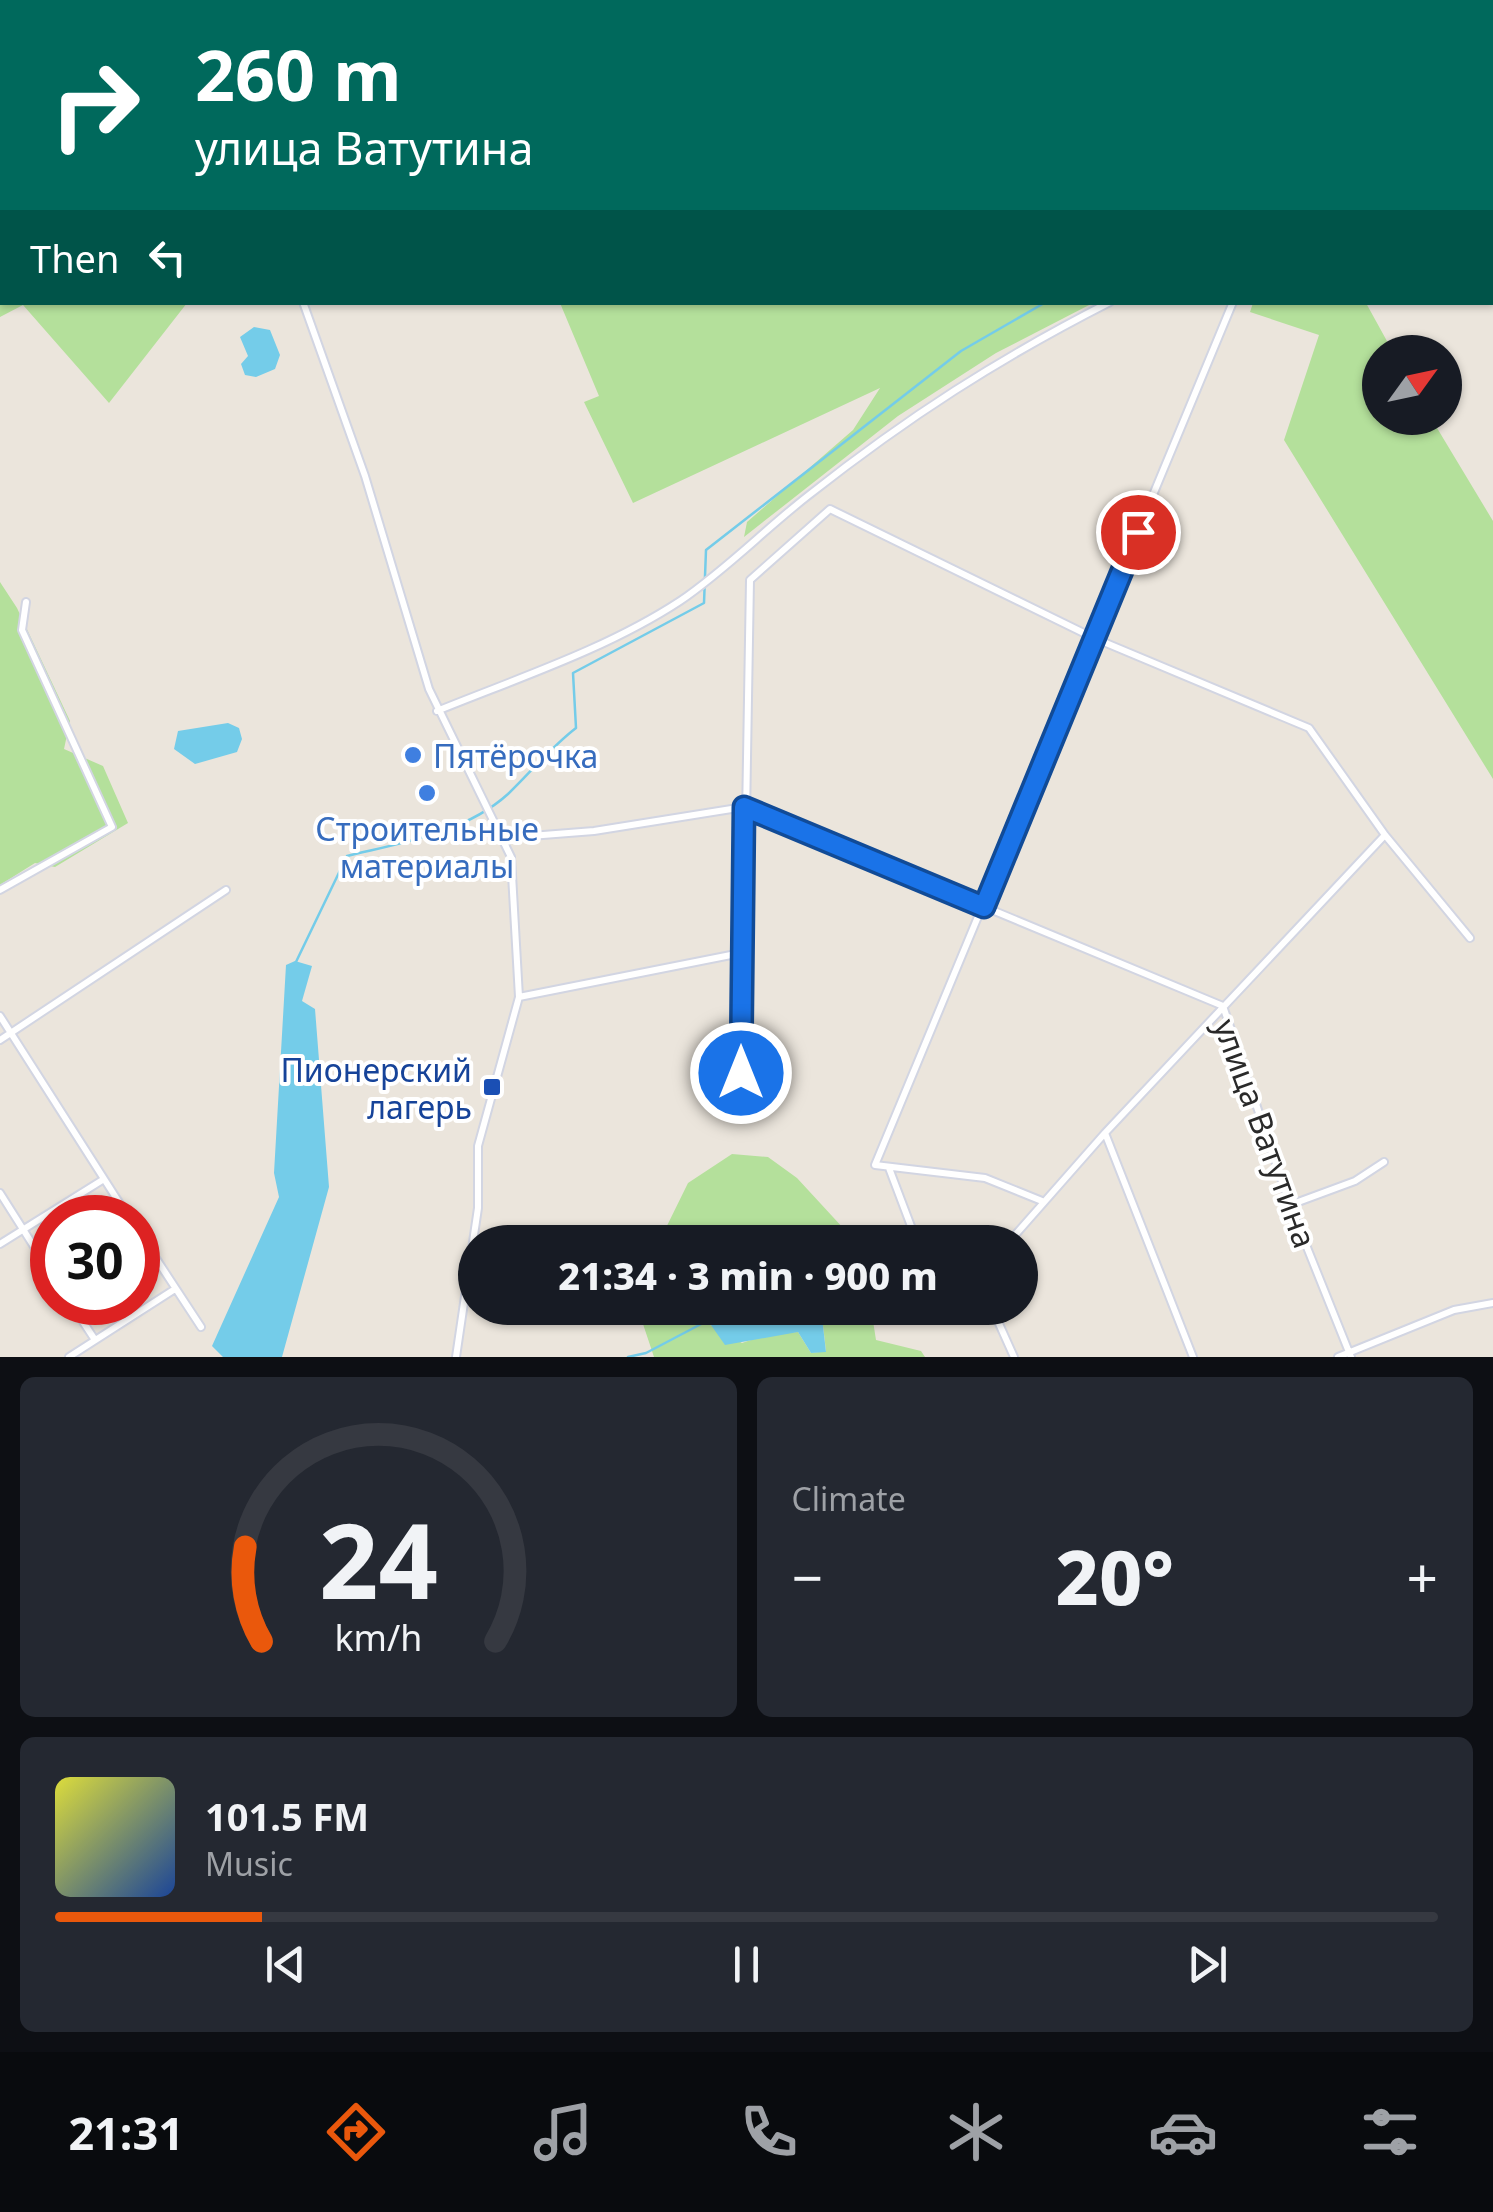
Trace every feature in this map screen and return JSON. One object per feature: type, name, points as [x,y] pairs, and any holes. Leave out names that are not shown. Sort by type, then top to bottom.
[{"type":"street","points":[[304,305],[365,476],[437,711],[511,856],[518,997],[478,1146],[478,1208],[456,1357]]},
{"type":"street","points":[[437,711],[642,623],[741,557],[805,498],[935,399],[1004,356],[1104,305]]},
{"type":"street","points":[[1042,1201],[985,1178],[876,1165],[1232,305]]},
{"type":"street","points":[[741,1113],[750,580],[830,510],[1094,638],[1308,728],[1385,835],[1470,938]]},
{"type":"street","points":[[0,890],[112,827],[22,630],[26,602]]},
{"type":"street","points":[[504,838],[594,830],[744,807]]},
{"type":"street","name":"улица Ватутина","points":[[744,807],[1222,1006],[1290,1205],[1350,1355]]},
{"type":"street","points":[[1023,1225],[1222,1006],[1385,835]]},
{"type":"street","points":[[0,1040],[226,890]]},
{"type":"street","points":[[518,997],[741,953]]},
{"type":"street","points":[[0,1016],[114,1195]]},
{"type":"street","points":[[1105,1133],[1193,1357]]},
{"type":"street","points":[[1290,1205],[1355,1181],[1384,1162]]},
{"type":"street","points":[[889,1168],[911,1225]]},
{"type":"street","points":[[0,1244],[104,1179]]},
{"type":"street","points":[[0,1194],[30,1240]]},
{"type":"street","points":[[160,1265],[201,1327]]},
{"type":"street","points":[[68,1357],[175,1289]]},
{"type":"street","points":[[1338,1357],[1454,1310],[1493,1303]]},
{"type":"street","points":[[85,1325],[95,1340]]},
{"type":"street","points":[[1000,1325],[1014,1357]]},
{"type":"green space","points":[[0,305],[23,305],[0,317]]},
{"type":"green space","points":[[23,305],[185,305],[109,403]]},
{"type":"green space","points":[[561,305],[1089,305],[996,353],[898,416],[744,537],[747,522],[853,430],[880,388],[633,503],[584,402],[599,396]]},
{"type":"green space","points":[[1252,305],[1367,305],[1384,335],[1362,335],[1362,435],[1441,435],[1493,521],[1493,779],[1284,440],[1319,335],[1250,312]]},
{"type":"green space","points":[[0,582],[17,608],[70,721],[64,749],[103,766],[128,823],[55,867],[35,863],[0,885]]},
{"type":"green space","points":[[732,1154],[768,1157],[797,1178],[840,1225],[667,1225],[688,1183]]},
{"type":"green space","points":[[643,1325],[710,1325],[742,1343],[768,1334],[798,1332],[811,1353],[826,1351],[823,1325],[874,1325],[876,1340],[921,1351],[925,1357],[654,1357]]},
{"type":"water","points":[[254,327],[270,330],[280,355],[275,369],[256,377],[245,375],[241,364],[248,356],[240,337]]},
{"type":"water","points":[[228,723],[239,728],[242,739],[237,752],[195,764],[174,749],[178,731]]},
{"type":"water","points":[[295,961],[312,966],[302,1001],[315,1009],[329,1187],[282,1357],[223,1357],[212,1346],[279,1197],[274,1173],[286,965]]},
{"type":"water","points":[[711,1325],[823,1325],[826,1352],[811,1353],[798,1332],[725,1345]]},
{"type":"waterway","points":[[295,964],[347,856],[452,827],[508,794],[576,728],[573,673],[704,603],[706,550],[961,351],[1041,305]]},
{"type":"waterway","points":[[628,1357],[646,1353],[699,1325]]},
{"type":"place","name":"Пятёрочка","points":[[413,755]]},
{"type":"place","name":"Строительные материалы","points":[[427,793]]},
{"type":"place","name":"Пионерский лагерь","points":[[492,1087]]},
{"type":"route","points":[[741,1073],[744,807],[984,907],[1138,532]]}]
